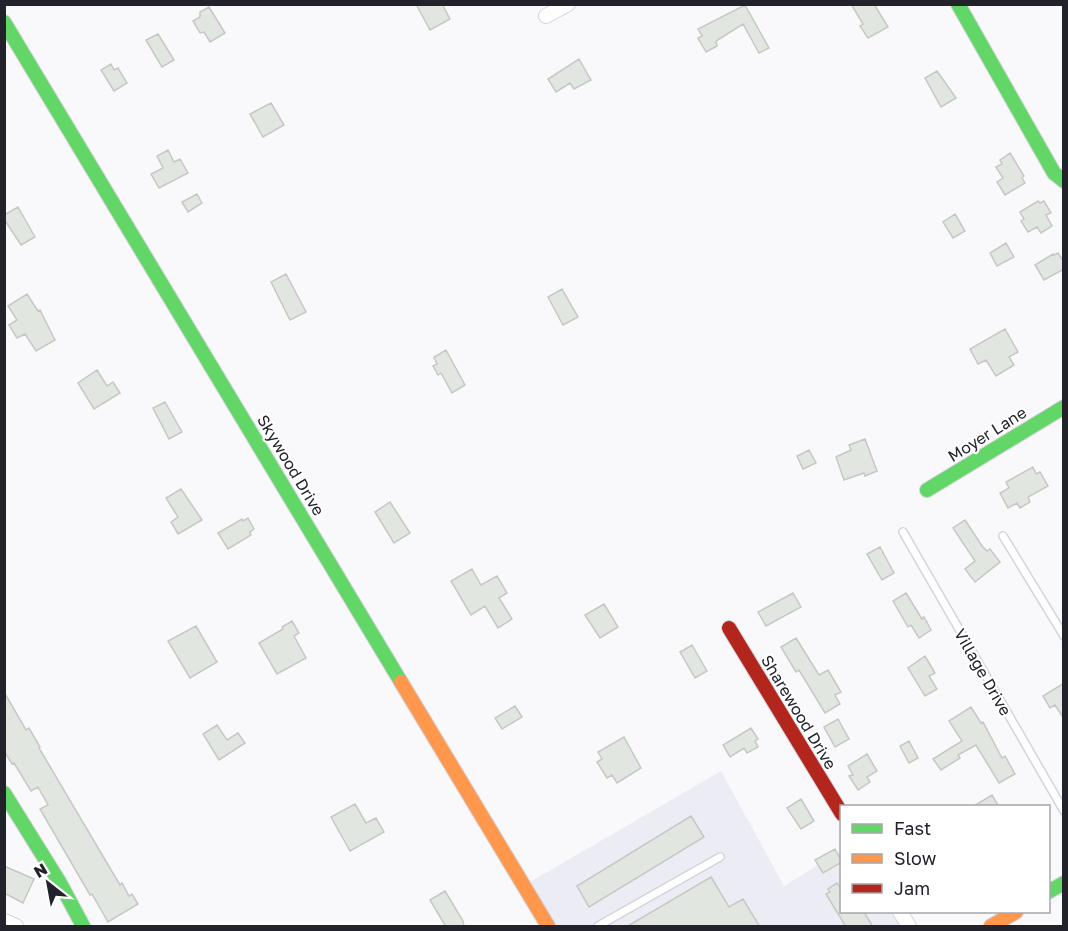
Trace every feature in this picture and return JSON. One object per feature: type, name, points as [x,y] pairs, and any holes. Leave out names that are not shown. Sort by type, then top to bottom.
[{"type":"main road","points":[[958,4],[1054,173],[1064,181]]},
{"type":"main road","name":"Skywood Drive","points":[[4,22],[9,41],[272,466],[548,927]]},
{"type":"main road","name":"Moyer Lane","points":[[927,490],[1064,406]]},
{"type":"main road","name":"Sharewood Drive","points":[[729,628],[840,811]]},
{"type":"main road","points":[[4,793],[60,883],[83,927]]},
{"type":"main road","points":[[1050,891],[1064,883]]},
{"type":"main road","points":[[991,927],[1014,913]]},
{"type":"street","points":[[546,16],[568,4]]},
{"type":"street","points":[[901,913],[909,927]]},
{"type":"street","points":[[4,921],[16,927]]},
{"type":"lane","name":"Village Drive","points":[[903,532],[1064,811]]},
{"type":"lane","points":[[1003,536],[1063,635]]},
{"type":"lane","points":[[598,927],[720,856]]},
{"type":"shaded area","points":[[721,771],[784,886],[840,852],[840,913],[893,913],[901,926],[557,926],[530,882]]},
{"type":"building","points":[[416,4],[442,4],[450,19],[430,30]]},
{"type":"building","points":[[851,4],[874,4],[888,27],[868,38]]},
{"type":"building","points":[[745,5],[769,48],[759,53],[743,24],[716,41],[717,46],[706,52],[698,38],[702,36],[698,29]]},
{"type":"building","points":[[209,7],[225,33],[210,42],[204,32],[200,33],[193,21],[200,17],[200,12]]},
{"type":"building","points":[[158,34],[174,60],[162,67],[146,40]]},
{"type":"building","points":[[579,59],[591,80],[574,89],[570,83],[556,92],[548,79]]},
{"type":"building","points":[[111,64],[114,70],[118,68],[127,83],[114,91],[101,70]]},
{"type":"building","points":[[937,71],[956,98],[941,107],[925,78]]},
{"type":"building","points":[[271,103],[284,125],[263,137],[250,114]]},
{"type":"building","points":[[168,150],[174,162],[180,159],[188,173],[159,188],[151,174],[163,168],[157,156]]},
{"type":"building","points":[[1010,153],[1024,176],[1022,178],[1025,183],[1005,195],[997,182],[1003,178],[996,167],[1002,164],[1000,160]]},
{"type":"building","points":[[197,194],[202,203],[188,212],[182,202]]},
{"type":"building","points":[[1038,201],[1040,203],[1044,201],[1051,213],[1046,215],[1052,226],[1041,233],[1037,227],[1028,232],[1021,221],[1024,219],[1020,212]]},
{"type":"building","points":[[18,207],[35,237],[21,245],[4,219],[4,215]]},
{"type":"building","points":[[955,214],[965,231],[953,238],[943,222]]},
{"type":"building","points":[[1006,243],[1014,257],[997,266],[990,253]]},
{"type":"building","points":[[1058,253],[1064,262],[1064,269],[1044,280],[1035,265]]},
{"type":"building","points":[[286,274],[306,312],[290,320],[271,282]]},
{"type":"building","points":[[562,289],[578,317],[563,325],[548,297]]},
{"type":"building","points":[[27,294],[38,311],[40,310],[55,340],[36,351],[25,334],[17,338],[9,325],[17,320],[8,306]]},
{"type":"building","points":[[1005,329],[1018,352],[1009,357],[1014,365],[996,376],[986,360],[978,364],[970,349]]},
{"type":"building","points":[[446,350],[465,385],[452,393],[441,373],[438,375],[433,366],[437,364],[434,357]]},
{"type":"building","points":[[97,370],[107,386],[113,382],[120,393],[94,409],[78,383]]},
{"type":"building","points":[[165,402],[182,432],[169,439],[153,408]]},
{"type":"building","points":[[865,439],[877,471],[844,480],[836,457],[851,450],[849,445]]},
{"type":"building","points":[[809,450],[816,463],[803,469],[797,456]]},
{"type":"building","points":[[1033,467],[1036,474],[1040,472],[1048,486],[1028,497],[1030,502],[1020,508],[1017,503],[1008,508],[1000,493],[1009,488],[1006,482]]},
{"type":"building","points":[[181,489],[202,520],[178,534],[171,522],[178,517],[166,498]]},
{"type":"building","points":[[390,502],[410,533],[394,543],[375,512]]},
{"type":"building","points":[[248,518],[254,529],[250,532],[251,535],[228,549],[218,533]]},
{"type":"building","points":[[965,520],[982,546],[987,551],[990,549],[1000,562],[975,582],[965,569],[975,561],[953,528]]},
{"type":"building","points":[[880,547],[894,573],[882,580],[867,554]]},
{"type":"building","points":[[472,569],[481,585],[497,576],[507,593],[499,598],[512,619],[498,628],[485,606],[471,615],[451,581]]},
{"type":"building","points":[[793,593],[801,607],[766,626],[758,612]]},
{"type":"building","points":[[906,593],[931,630],[919,638],[911,625],[908,627],[893,601]]},
{"type":"building","points":[[604,604],[618,627],[600,638],[585,615]]},
{"type":"building","points":[[292,621],[299,633],[294,636],[306,658],[277,674],[259,643]]},
{"type":"building","points":[[196,626],[217,662],[190,678],[168,641]]},
{"type":"building","points":[[796,638],[819,675],[828,670],[841,692],[835,695],[840,704],[825,713],[799,670],[796,672],[781,647]]},
{"type":"building","points":[[692,645],[707,671],[695,678],[680,652]]},
{"type":"building","points":[[925,656],[935,673],[929,676],[937,689],[925,696],[908,668]]},
{"type":"building","points":[[1064,683],[1064,719],[1055,705],[1050,708],[1043,696]]},
{"type":"building","points":[[4,692],[26,730],[29,728],[120,885],[122,883],[129,896],[132,894],[138,904],[108,922],[40,809],[48,805],[38,787],[31,791],[4,751]]},
{"type":"building","points":[[515,706],[522,717],[502,729],[495,718]]},
{"type":"building","points":[[971,707],[981,723],[983,722],[1002,758],[1005,756],[1015,774],[999,783],[976,745],[958,755],[960,758],[941,770],[933,759],[962,741],[949,721]]},
{"type":"building","points":[[838,719],[849,739],[835,747],[824,727]]},
{"type":"building","points":[[217,725],[227,740],[238,733],[245,743],[219,760],[203,734]]},
{"type":"building","points":[[751,728],[758,739],[755,741],[758,747],[747,753],[744,748],[730,757],[723,745]]},
{"type":"building","points":[[624,737],[641,768],[617,783],[612,775],[607,778],[597,762],[602,759],[598,752]]},
{"type":"building","points":[[909,741],[918,758],[909,763],[900,746]]},
{"type":"building","points":[[867,754],[877,771],[867,777],[870,782],[858,790],[849,776],[853,775],[848,766]]},
{"type":"building","points":[[992,795],[998,805],[975,805]]},
{"type":"building","points":[[801,799],[814,821],[801,829],[787,808]]},
{"type":"building","points":[[355,804],[366,823],[376,818],[384,832],[350,851],[331,817]]},
{"type":"building","points":[[691,816],[704,837],[589,907],[577,886]]},
{"type":"building","points":[[835,849],[840,863],[823,873],[815,860]]},
{"type":"building","points":[[4,866],[34,879],[23,903],[4,893]]},
{"type":"building","points":[[711,877],[729,907],[743,899],[760,927],[626,927]]},
{"type":"building","points":[[837,883],[840,887],[840,913],[865,913],[873,927],[846,927],[826,894],[830,892],[828,889]]},
{"type":"building","points":[[445,891],[463,921],[464,927],[446,927],[430,900]]},
{"type":"traffic: fast","points":[[958,4],[1054,173],[1064,181]]},
{"type":"traffic: fast","points":[[4,22],[401,682]]},
{"type":"traffic: fast","points":[[927,490],[1064,407]]},
{"type":"traffic: fast","points":[[4,793],[60,883],[83,926]]},
{"type":"traffic: fast","points":[[1050,891],[1064,883]]},
{"type":"traffic: slow","points":[[401,682],[548,926]]},
{"type":"traffic: slow","points":[[991,926],[1014,913]]},
{"type":"traffic: jam","points":[[729,628],[840,811]]}]
